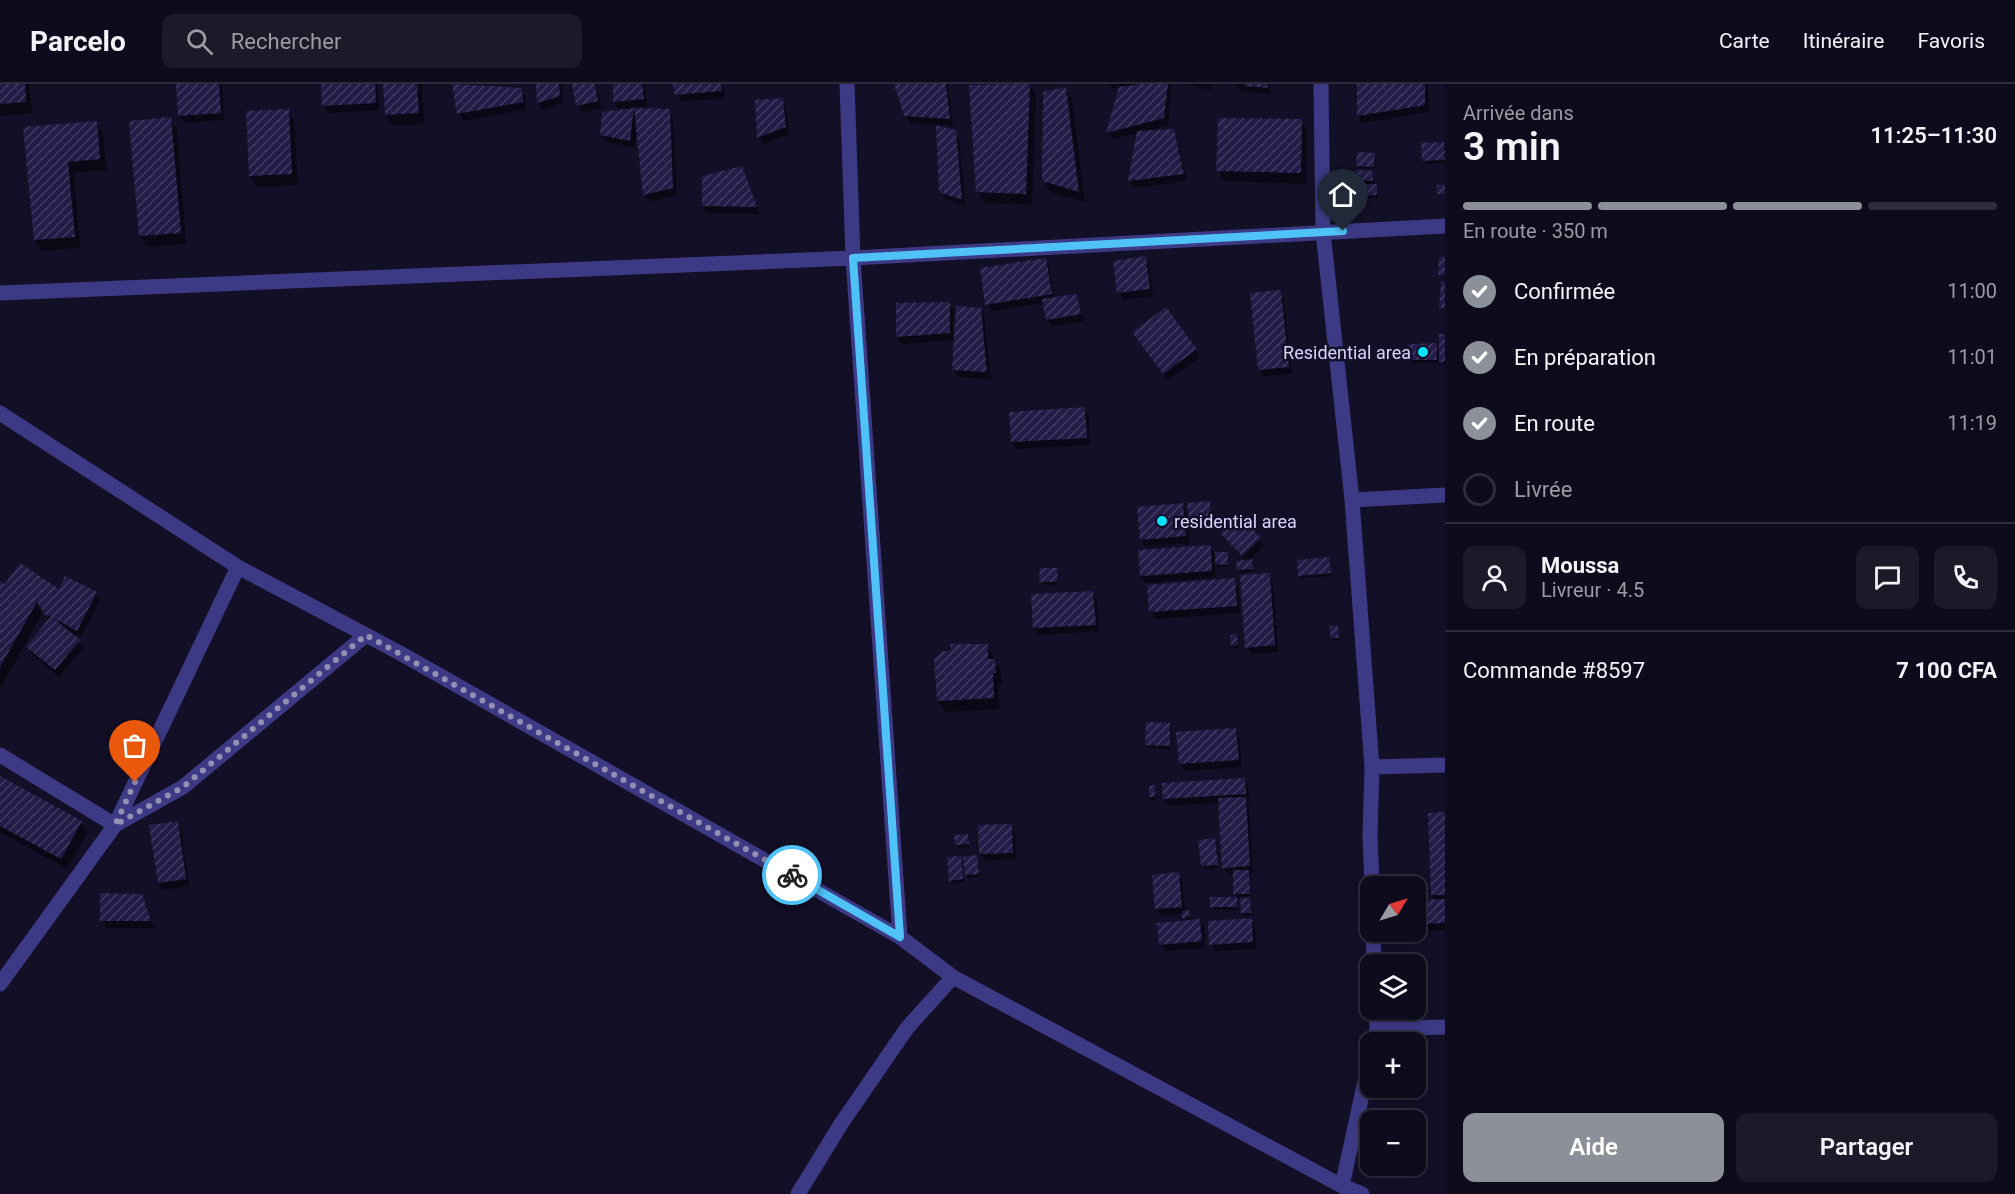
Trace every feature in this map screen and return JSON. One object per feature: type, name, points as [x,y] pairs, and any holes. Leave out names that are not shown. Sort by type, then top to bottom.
[{"type":"street","points":[[847,84],[853,258],[900,937]]},
{"type":"street","points":[[1321,84],[1323,232],[1352,500],[1372,767],[1372,876]]},
{"type":"street","points":[[0,293],[853,258],[1445,226]]},
{"type":"street","points":[[0,413],[238,567],[366,635],[900,937],[953,977],[1342,1186],[1362,1194]]},
{"type":"street","points":[[1352,500],[1445,495]]},
{"type":"street","points":[[0,984],[115,825],[238,567]]},
{"type":"street","points":[[115,825],[183,787],[366,635]]},
{"type":"street","points":[[0,755],[115,825]]},
{"type":"street","points":[[1372,767],[1445,765]]},
{"type":"street","points":[[798,1194],[841,1124],[907,1028],[953,977]]},
{"type":"street","points":[[1406,1032],[1445,1027]]},
{"type":"street","points":[[1342,1186],[1361,1098]]},
{"type":"building","points":[[0,84],[25,84],[26,102],[0,104]]},
{"type":"building","points":[[176,84],[219,84],[221,113],[178,116]]},
{"type":"building","points":[[321,84],[375,84],[376,103],[322,106]]},
{"type":"building","points":[[383,84],[417,84],[419,113],[385,115]]},
{"type":"building","points":[[452,84],[522,88],[523,102],[457,114]]},
{"type":"building","points":[[536,84],[559,84],[560,96],[537,103]]},
{"type":"building","points":[[572,84],[595,84],[598,101],[576,106]]},
{"type":"building","points":[[613,84],[642,84],[644,99],[613,102]]},
{"type":"building","points":[[673,84],[721,84],[722,91],[675,95]]},
{"type":"building","points":[[894,84],[946,84],[950,119],[904,116]]},
{"type":"building","points":[[1030,84],[1026,194],[976,192],[969,85]]},
{"type":"building","points":[[1168,84],[1164,118],[1106,133],[1119,87]]},
{"type":"building","points":[[1245,84],[1267,84],[1268,88],[1245,86]]},
{"type":"building","points":[[1357,84],[1425,84],[1425,105],[1357,116]]},
{"type":"building","points":[[1066,87],[1079,192],[1042,181],[1043,92]]},
{"type":"building","points":[[783,98],[786,127],[757,138],[755,100]]},
{"type":"building","points":[[634,108],[630,141],[600,135],[602,112]]},
{"type":"building","points":[[634,108],[670,109],[673,188],[643,195]]},
{"type":"building","points":[[289,109],[292,174],[249,176],[246,111]]},
{"type":"building","points":[[171,117],[181,233],[139,236],[129,121]]},
{"type":"building","points":[[1218,118],[1302,119],[1301,173],[1216,171]]},
{"type":"building","points":[[97,121],[100,159],[68,162],[75,237],[34,240],[23,127]]},
{"type":"building","points":[[936,125],[956,130],[962,200],[939,192]]},
{"type":"building","points":[[1174,129],[1184,174],[1128,181],[1137,131]]},
{"type":"building","points":[[1444,142],[1445,160],[1422,161],[1421,143]]},
{"type":"building","points":[[1357,152],[1375,153],[1374,167],[1356,166]]},
{"type":"building","points":[[742,166],[757,207],[702,206],[702,176]]},
{"type":"building","points":[[1355,170],[1373,171],[1373,181],[1355,180]]},
{"type":"building","points":[[1356,184],[1377,184],[1377,195],[1356,196]]},
{"type":"building","points":[[1437,185],[1445,185],[1445,194],[1437,194]]},
{"type":"building","points":[[1146,256],[1150,289],[1117,293],[1113,261]]},
{"type":"building","points":[[1439,257],[1445,257],[1445,275],[1438,275]]},
{"type":"building","points":[[1046,258],[1052,294],[985,305],[980,268]]},
{"type":"building","points":[[1441,281],[1445,281],[1445,308],[1439,308]]},
{"type":"building","points":[[1281,290],[1289,367],[1258,370],[1250,293]]},
{"type":"building","points":[[1076,294],[1081,314],[1046,320],[1042,299]]},
{"type":"building","points":[[950,302],[950,333],[896,337],[896,303]]},
{"type":"building","points":[[956,306],[981,308],[987,372],[952,370]]},
{"type":"building","points":[[1166,307],[1197,349],[1163,374],[1132,332]]},
{"type":"building","points":[[1439,334],[1445,334],[1445,362],[1439,362]]},
{"type":"building","name":"Residential area","points":[[1437,343],[1437,360],[1408,360],[1408,344]]},
{"type":"building","points":[[1085,407],[1087,438],[1011,442],[1009,412]]},
{"type":"building","points":[[1210,501],[1211,522],[1189,523],[1187,503]]},
{"type":"building","name":"residential area","points":[[1183,503],[1186,536],[1140,540],[1137,507]]},
{"type":"building","points":[[1239,515],[1261,538],[1242,556],[1220,533]]},
{"type":"building","points":[[1211,545],[1212,571],[1140,576],[1138,550]]},
{"type":"building","points":[[1215,552],[1228,552],[1228,565],[1215,564]]},
{"type":"building","points":[[1329,557],[1331,573],[1298,576],[1297,560]]},
{"type":"building","points":[[1252,559],[1253,569],[1237,570],[1236,561]]},
{"type":"building","points":[[20,563],[59,589],[65,576],[97,592],[77,631],[45,615],[37,602],[0,667],[0,581],[5,584]]},
{"type":"building","points":[[1040,568],[1058,568],[1057,582],[1039,582]]},
{"type":"building","points":[[1270,573],[1275,645],[1245,648],[1240,575]]},
{"type":"building","points":[[1235,578],[1237,606],[1149,612],[1147,585]]},
{"type":"building","points":[[1093,591],[1096,625],[1033,628],[1031,594]]},
{"type":"building","points":[[51,616],[80,640],[55,670],[26,647]]},
{"type":"building","points":[[1338,625],[1339,638],[1331,638],[1329,626]]},
{"type":"building","points":[[1237,634],[1238,645],[1231,645],[1230,635]]},
{"type":"building","points":[[950,644],[988,644],[988,659],[995,659],[994,698],[937,701],[934,659],[943,651],[951,651]]},
{"type":"building","points":[[1146,722],[1170,723],[1170,746],[1145,745]]},
{"type":"building","points":[[1236,728],[1239,760],[1179,764],[1176,732]]},
{"type":"building","points":[[0,776],[82,821],[61,859],[0,826]]},
{"type":"building","points":[[1245,778],[1246,794],[1163,799],[1162,783]]},
{"type":"building","points":[[1155,785],[1155,797],[1149,797],[1149,786]]},
{"type":"building","points":[[1246,797],[1250,866],[1222,868],[1218,798]]},
{"type":"building","points":[[1445,812],[1445,895],[1431,895],[1428,813]]},
{"type":"building","points":[[178,821],[186,879],[158,883],[149,825]]},
{"type":"building","points":[[1012,824],[1013,853],[979,854],[978,825]]},
{"type":"building","points":[[968,834],[969,844],[955,845],[954,835]]},
{"type":"building","points":[[1215,838],[1218,865],[1201,866],[1198,840]]},
{"type":"building","points":[[977,855],[979,874],[965,875],[963,857]]},
{"type":"building","points":[[961,856],[963,879],[949,881],[947,857]]},
{"type":"building","points":[[1233,870],[1249,870],[1250,894],[1233,894]]},
{"type":"building","points":[[1179,872],[1182,907],[1155,909],[1152,875]]},
{"type":"building","points":[[100,893],[142,894],[151,921],[100,921]]},
{"type":"building","points":[[1210,897],[1237,897],[1237,907],[1210,907]]},
{"type":"building","points":[[1240,898],[1250,898],[1251,913],[1241,913]]},
{"type":"building","points":[[1445,899],[1445,923],[1426,924],[1426,900]]},
{"type":"building","points":[[1189,910],[1190,917],[1182,918],[1182,911]]},
{"type":"building","points":[[1252,918],[1253,942],[1209,945],[1208,921]]},
{"type":"building","points":[[1200,919],[1202,941],[1159,945],[1157,923]]},
{"type":"way so far","points":[[135,782],[115,825],[183,787],[366,635],[400,652],[792,875]]},
{"type":"place","name":"Residential area","points":[[1423,352]]},
{"type":"place","name":"residential area","points":[[1162,521]]},
{"type":"route","points":[[792,875],[900,937],[853,258],[1343,231]]}]
